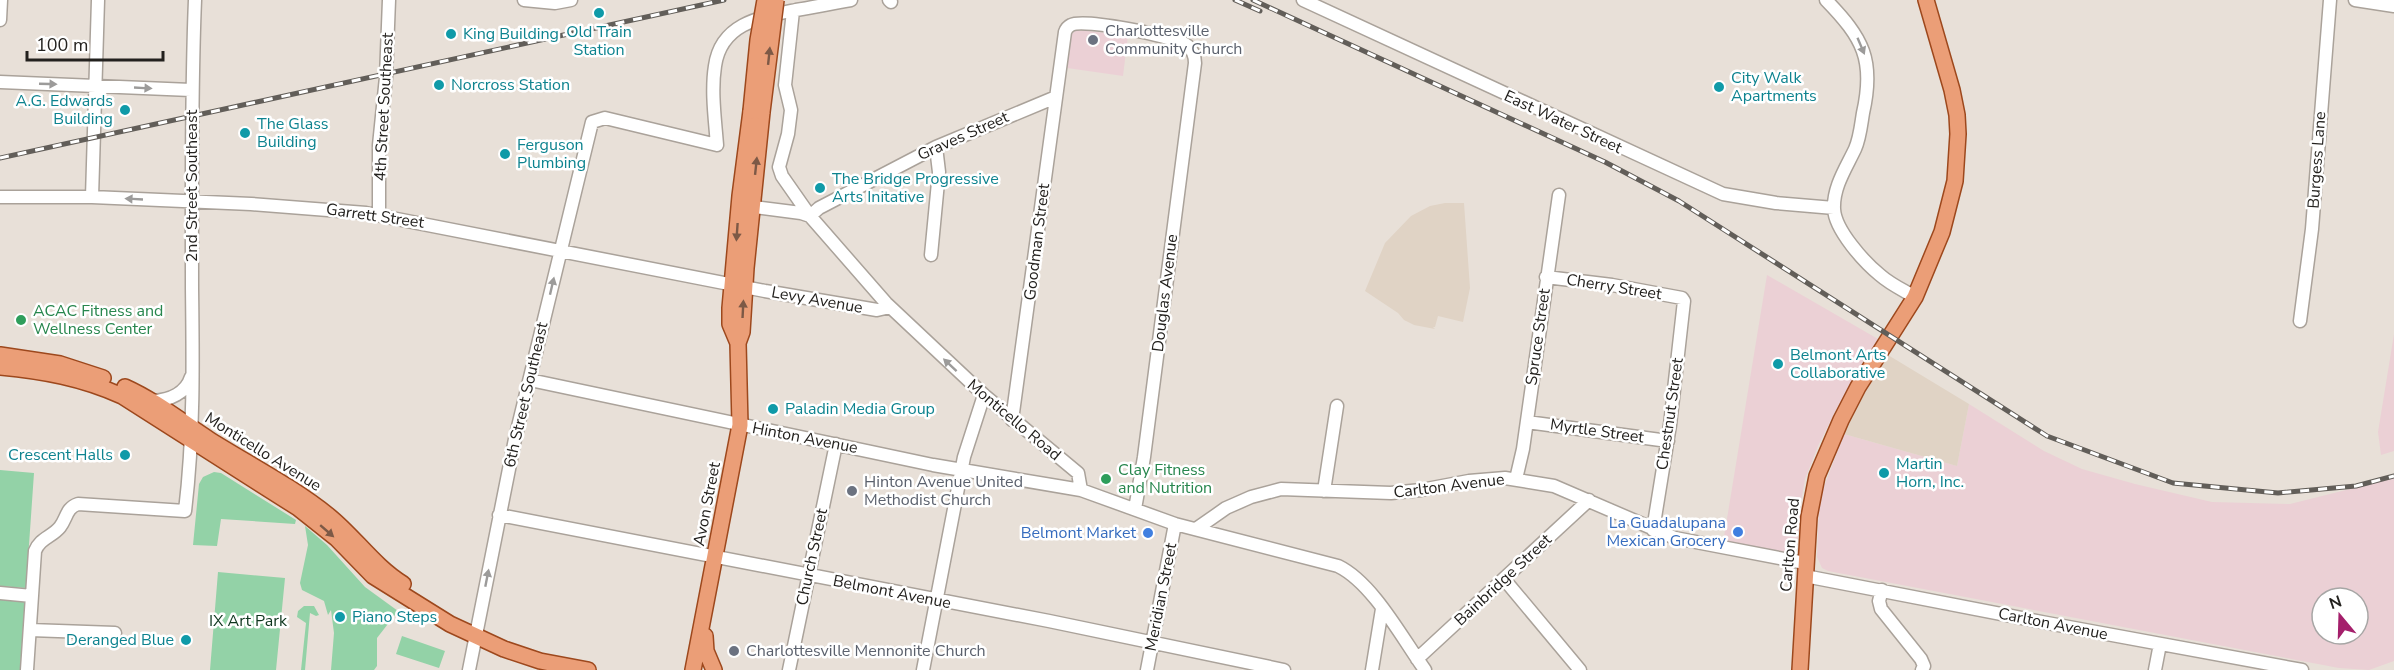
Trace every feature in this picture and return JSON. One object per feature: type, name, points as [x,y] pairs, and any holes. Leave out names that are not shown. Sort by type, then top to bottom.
[{"type":"main road","points":[[757,112],[758,40],[765,0]]},
{"type":"main road","points":[[757,112],[776,0]]},
{"type":"main road","name":"Carlton Road","points":[[1800,670],[1805,569],[1812,496],[1826,453],[1858,387],[1915,297],[1929,266],[1950,207],[1959,134],[1952,90],[1926,0]]},
{"type":"main road","name":"Avon Street","points":[[693,670],[740,425],[738,343],[742,332],[739,286],[745,206],[757,112]]},
{"type":"main road","name":"Monticello Avenue","points":[[0,356],[33,359],[81,370],[119,384],[153,401],[191,434],[313,519],[373,576],[387,586],[450,624],[504,650],[540,661],[588,670]]},
{"type":"main road","name":"Monticello Avenue","points":[[0,367],[48,372],[98,385],[191,434]]},
{"type":"main road","points":[[703,621],[706,651],[714,670]]},
{"type":"street","points":[[0,21],[1,0]]},
{"type":"street","points":[[92,196],[98,0]]},
{"type":"street","name":"2nd Street Southeast","points":[[32,596],[37,546],[59,529],[68,510],[78,504],[185,511],[191,434],[193,202],[191,90],[195,0]]},
{"type":"street","name":"4th Street Southeast","points":[[380,214],[380,145],[387,70],[389,0]]},
{"type":"street","points":[[524,0],[555,3],[571,0]]},
{"type":"street","points":[[793,11],[851,0]]},
{"type":"street","name":"East Water Street","points":[[1303,0],[1723,194],[1776,203],[1834,208]]},
{"type":"street","points":[[1826,0],[1848,22],[1860,43],[1867,62],[1869,78],[1857,145],[1838,184],[1834,208],[1841,228],[1866,262],[1881,277],[1915,297]]},
{"type":"street","name":"Burgess Lane","points":[[2300,321],[2312,230],[2330,0]]},
{"type":"street","points":[[2355,0],[2394,6]]},
{"type":"street","name":"6th Street Southeast","points":[[469,670],[499,515],[592,122],[605,118],[717,145],[713,77],[721,45],[733,32],[749,21],[793,11]]},
{"type":"street","name":"Monticello Road","points":[[793,11],[785,85],[791,110],[780,167],[782,176],[810,216],[890,307],[1012,420],[1078,473],[1081,489]]},
{"type":"street","name":"Douglas Avenue","points":[[1060,64],[1065,32],[1076,24],[1130,29],[1183,43],[1194,55],[1154,380],[1135,509]]},
{"type":"street","name":"Goodman Street","points":[[1012,420],[1060,64]]},
{"type":"street","points":[[0,82],[191,90]]},
{"type":"street","name":"Graves Street","points":[[810,216],[819,208],[936,147],[1056,97]]},
{"type":"street","points":[[931,255],[939,172],[936,147]]},
{"type":"street","name":"Spruce Street","points":[[1516,479],[1524,449],[1559,195]]},
{"type":"street","name":"Garrett Street","points":[[0,197],[92,196],[380,214],[739,286]]},
{"type":"street","points":[[745,206],[810,216]]},
{"type":"street","name":"Cherry Street","points":[[1546,277],[1612,285],[1682,298]]},
{"type":"street","name":"Levy Avenue","points":[[739,286],[877,310],[890,307]]},
{"type":"street","name":"Chestnut Street","points":[[1653,530],[1668,441],[1684,301],[1682,298]]},
{"type":"street","points":[[153,401],[168,399],[180,392],[188,384],[192,372]]},
{"type":"street","name":"Hinton Avenue","points":[[530,380],[962,469],[1081,489]]},
{"type":"street","points":[[923,670],[962,469],[984,395]]},
{"type":"street","points":[[1324,491],[1337,406]]},
{"type":"street","name":"Myrtle Street","points":[[1527,422],[1668,441]]},
{"type":"street","name":"Church Street","points":[[789,670],[836,444]]},
{"type":"street","name":"Carlton Avenue","points":[[1196,530],[1226,508],[1266,492],[1291,489],[1391,493],[1477,480],[1516,479],[1554,486],[1653,530],[1695,543],[1805,569],[1882,591],[2268,667],[2302,670]]},
{"type":"street","points":[[1081,489],[1175,524],[1338,566],[1359,579],[1421,665]]},
{"type":"street","name":"Bainbridge Street","points":[[1421,665],[1504,579],[1589,500]]},
{"type":"street","name":"Belmont Avenue","points":[[499,515],[1284,670]]},
{"type":"street","name":"Meridian Street","points":[[1147,670],[1175,524]]},
{"type":"street","points":[[1504,579],[1580,670]]},
{"type":"street","points":[[1882,591],[1879,601],[1881,609],[1921,659],[1924,666],[1922,670]]},
{"type":"street","points":[[0,593],[32,596],[27,670]]},
{"type":"street","points":[[1372,670],[1382,609]]},
{"type":"street","points":[[30,630],[114,633]]},
{"type":"street","points":[[2155,670],[2160,644]]},
{"type":"shaded area","points":[[1076,30],[1128,35],[1123,76],[1067,68],[1071,35]]},
{"type":"shaded area","points":[[1464,203],[1470,288],[1463,322],[1438,316],[1435,327],[1433,327],[1435,329],[1414,325],[1404,320],[1398,313],[1365,291],[1385,243],[1411,216],[1430,206]]},
{"type":"shaded area","points":[[1767,275],[1878,339],[1838,406],[1818,446],[1805,479],[1797,546],[1791,554],[1786,555],[1723,543]]},
{"type":"shaded area","points":[[2394,334],[2394,451],[2381,455],[2378,432]]},
{"type":"shaded area","points":[[1888,355],[1969,404],[1957,466],[1844,434]]},
{"type":"shaded area","points":[[1969,404],[2044,451],[2082,469],[2212,502],[2290,504],[2394,478],[2394,661],[2369,670],[2339,668],[1828,571],[1822,568],[1817,557],[1819,506],[1844,434],[1957,466]]},
{"type":"green space","points":[[0,470],[34,473],[26,588],[0,586]]},
{"type":"green space","points":[[214,472],[221,473],[296,520],[295,524],[221,519],[217,546],[193,545],[199,484],[203,477]]},
{"type":"green space","points":[[305,526],[327,545],[365,587],[398,611],[377,638],[377,666],[374,670],[331,670],[334,633],[331,610],[328,615],[324,601],[302,590],[300,583],[308,545]]},
{"type":"green space","name":"IX Art Park","points":[[218,572],[285,578],[276,670],[210,670]]},
{"type":"green space","points":[[0,599],[25,601],[20,670],[0,670]]},
{"type":"green space","points":[[304,606],[314,606],[319,615],[310,613],[305,670],[301,670],[306,623],[297,617],[298,611]]},
{"type":"green space","points":[[402,636],[445,651],[439,668],[396,654]]},
{"type":"railway","points":[[0,158],[724,0]]},
{"type":"railway","points":[[1235,0],[1260,11]]},
{"type":"railway","points":[[1253,0],[1605,162],[1679,201],[2047,436],[2173,483],[2278,493],[2356,486],[2394,476]]},
{"type":"place","name":"Old Train Station","points":[[599,13]]},
{"type":"place","name":"King Building","points":[[451,34]]},
{"type":"place","name":"Charlottesville Community Church","points":[[1093,40]]},
{"type":"place","name":"Norcross Station","points":[[439,85]]},
{"type":"place","name":"City Walk Apartments","points":[[1719,87]]},
{"type":"place","name":"A.G. Edwards Building","points":[[125,110]]},
{"type":"place","name":"The Glass Building","points":[[245,133]]},
{"type":"place","name":"Ferguson Plumbing","points":[[505,154]]},
{"type":"place","name":"The Bridge Progressive Arts Initative","points":[[820,188]]},
{"type":"place","name":"ACAC Fitness and Wellness Center","points":[[21,320]]},
{"type":"place","name":"Belmont Arts Collaborative","points":[[1778,364]]},
{"type":"place","name":"Paladin Media Group","points":[[773,409]]},
{"type":"place","name":"Crescent Halls","points":[[125,455]]},
{"type":"place","name":"Martin Horn, Inc.","points":[[1884,473]]},
{"type":"place","name":"Clay Fitness and Nutrition","points":[[1106,479]]},
{"type":"place","name":"Hinton Avenue United Methodist Church","points":[[852,491]]},
{"type":"place","name":"La Guadalupana Mexican Grocery","points":[[1738,532]]},
{"type":"place","name":"Belmont Market","points":[[1148,533]]},
{"type":"place","name":"Piano Steps","points":[[340,617]]},
{"type":"place","name":"Deranged Blue","points":[[186,640]]},
{"type":"place","name":"Charlottesville Mennonite Church","points":[[734,651]]}]
